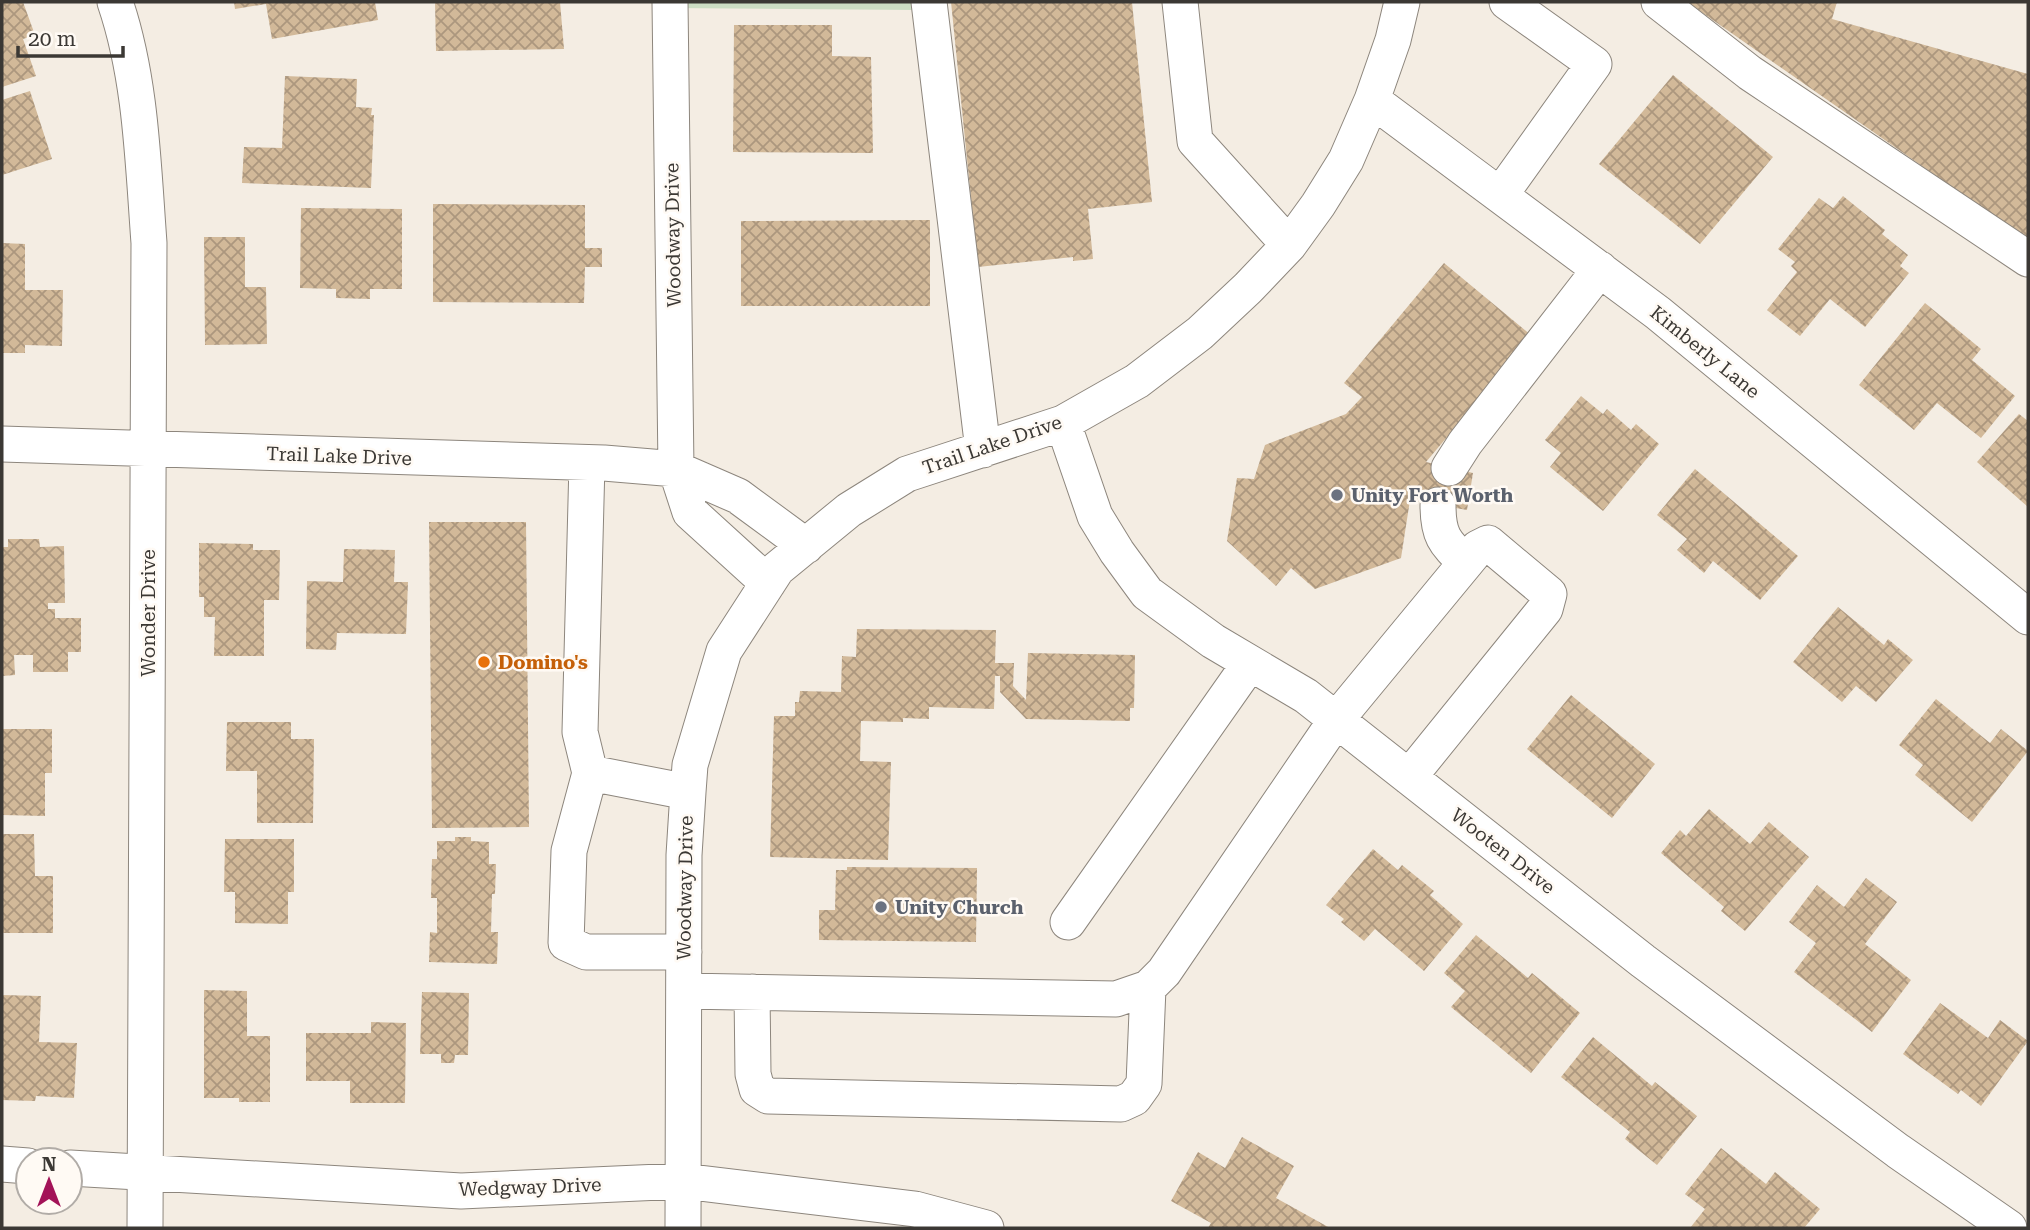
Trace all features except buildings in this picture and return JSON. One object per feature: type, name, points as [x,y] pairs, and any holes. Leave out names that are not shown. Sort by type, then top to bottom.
[{"type":"street","name":"Wonder Drive","points":[[115,2],[125,32],[138,120],[149,243],[145,1228]]},
{"type":"street","name":"Woodway Drive","points":[[670,2],[676,469]]},
{"type":"street","points":[[929,2],[983,450]]},
{"type":"street","points":[[1180,2],[1195,141],[1289,245]]},
{"type":"street","name":"Trail Lake Drive","points":[[773,576],[849,510],[908,474],[1063,422],[1137,382],[1200,333],[1289,245],[1346,160],[1372,100],[1393,40],[1402,2]]},
{"type":"street","points":[[1501,194],[1594,64],[1507,2]]},
{"type":"street","points":[[1658,2],[1750,73],[2028,260]]},
{"type":"street","name":"Kimberly Lane","points":[[1372,100],[1658,313],[2028,617]]},
{"type":"street","points":[[1449,468],[1465,443],[1600,269]]},
{"type":"street","name":"Wooten Drive","points":[[1063,422],[1095,516],[1147,593],[1213,641],[1306,696],[1665,978],[1898,1151],[2009,1228]]},
{"type":"street","name":"Trail Lake Drive","points":[[2,444],[587,463],[676,469],[738,496],[806,546]]},
{"type":"street","points":[[587,463],[580,732],[590,773],[569,851],[566,943],[586,952],[684,952]]},
{"type":"street","points":[[676,469],[690,512],[773,576]]},
{"type":"street","points":[[1438,505],[1438,525],[1445,542],[1465,562]]},
{"type":"street","points":[[684,990],[1116,999],[1148,988],[1164,972],[1336,720],[1465,562],[1478,548],[1488,543],[1549,594],[1545,608],[1409,777]]},
{"type":"street","name":"Woodway Drive","points":[[683,1228],[684,855],[690,765],[724,651],[773,576]]},
{"type":"street","points":[[1068,922],[1250,663]]},
{"type":"street","points":[[590,773],[688,792]]},
{"type":"street","points":[[752,992],[753,1074],[757,1089],[768,1096],[1121,1104],[1134,1098],[1144,1084],[1148,988]]},
{"type":"street","name":"Wedgway Drive","points":[[84,1169],[461,1191],[683,1181],[915,1209],[986,1228]]},
{"type":"green space","points":[[670,2],[914,2],[915,10],[670,8]]},
{"type":"place","name":"Unity Fort Worth","points":[[1337,495]]},
{"type":"place","name":"Domino's","points":[[484,662]]},
{"type":"place","name":"Unity Church","points":[[881,907]]}]
